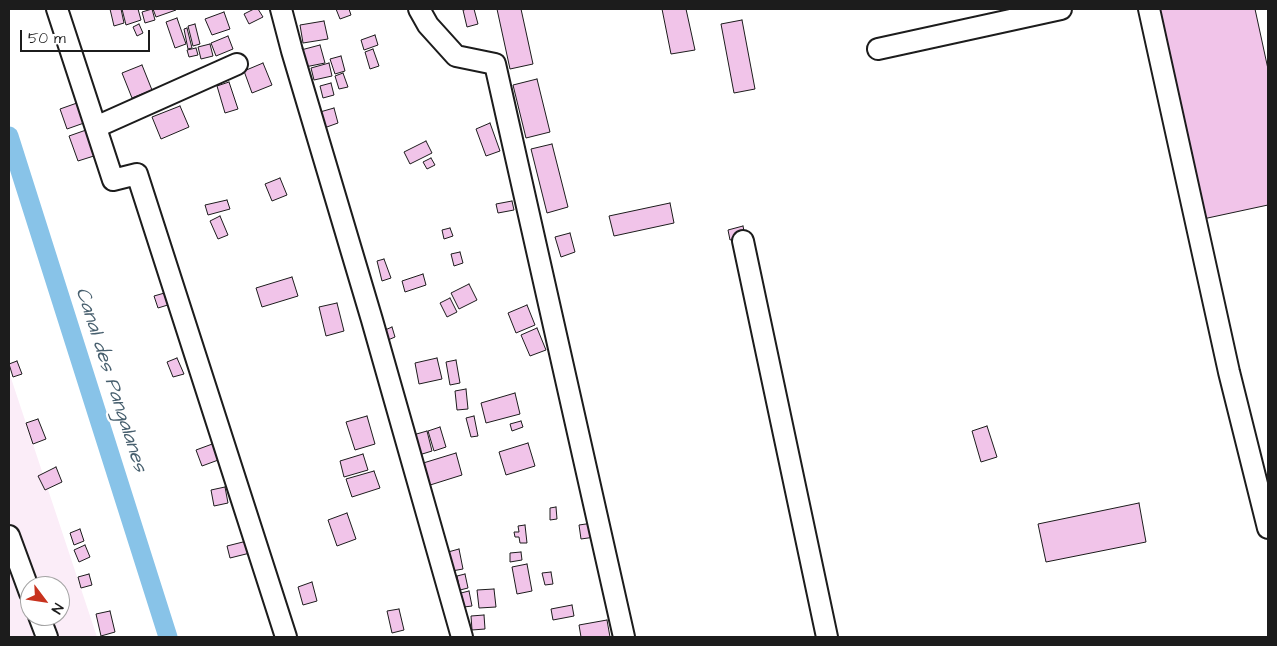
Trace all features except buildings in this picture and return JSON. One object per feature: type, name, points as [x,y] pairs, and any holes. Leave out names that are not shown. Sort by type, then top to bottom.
[{"type":"street","points":[[57,9],[113,180],[137,174],[286,637]]},
{"type":"street","points":[[281,9],[462,637]]},
{"type":"street","points":[[419,9],[428,25],[456,56],[495,64],[624,637]]},
{"type":"street","points":[[878,49],[1061,9]]},
{"type":"street","points":[[1149,9],[1229,372],[1268,528]]},
{"type":"street","points":[[96,127],[237,64]]},
{"type":"street","points":[[743,241],[827,637]]},
{"type":"street","points":[[9,536],[24,576]]},
{"type":"shaded area","points":[[9,372],[97,637],[9,637]]},
{"type":"waterway","name":"Canal des Pangalanes","points":[[9,136],[168,637]]}]
